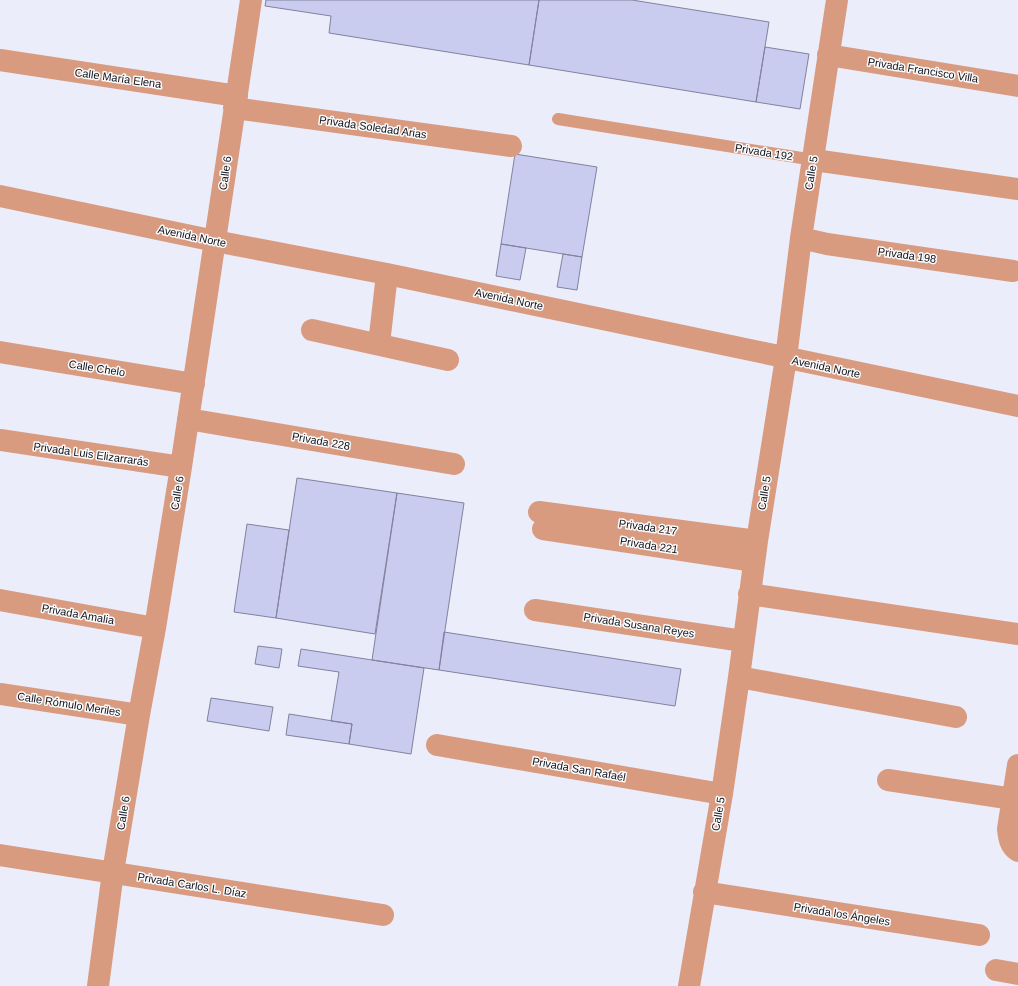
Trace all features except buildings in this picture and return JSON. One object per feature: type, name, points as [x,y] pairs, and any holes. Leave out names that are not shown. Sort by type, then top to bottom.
[{"type":"street","name":"Calle 6","points":[[98,986],[114,872],[139,715],[155,628],[194,384],[251,0]]},
{"type":"street","name":"Calle 5","points":[[689,986],[722,794],[749,594],[786,358],[801,238],[837,0]]},
{"type":"street","name":"Privada Francisco Villa","points":[[828,55],[1018,86]]},
{"type":"street","name":"Calle María Elena","points":[[0,60],[235,102]]},
{"type":"street","name":"Privada Soledad Arias","points":[[235,102],[511,146]]},
{"type":"street","name":"Privada 192","points":[[814,160],[1018,189]]},
{"type":"street","name":"Avenida Norte","points":[[0,196],[215,241],[387,274],[1018,406]]},
{"type":"street","name":"Privada 198","points":[[801,238],[827,244],[1013,271]]},
{"type":"street","points":[[379,344],[387,274]]},
{"type":"street","points":[[312,330],[448,360]]},
{"type":"street","name":"Calle Chelo","points":[[0,352],[194,384]]},
{"type":"street","name":"Privada 228","points":[[188,419],[454,464]]},
{"type":"street","name":"Privada Luis Elizarrarás","points":[[0,440],[181,467]]},
{"type":"street","name":"Privada 217","points":[[541,521],[756,551]]},
{"type":"street","points":[[749,594],[1018,634]]},
{"type":"street","name":"Privada Amalia","points":[[0,600],[155,628]]},
{"type":"street","name":"Privada Susana Reyes","points":[[535,610],[743,641]]},
{"type":"street","points":[[739,677],[956,717]]},
{"type":"street","name":"Calle Rómulo Meriles","points":[[0,694],[139,715]]},
{"type":"street","name":"Privada San Rafaél","points":[[437,745],[722,794]]},
{"type":"street","points":[[1015,850],[1009,839],[1008,829],[1018,765]]},
{"type":"street","points":[[888,780],[1012,799]]},
{"type":"street","name":"Privada Carlos L. Díaz","points":[[0,855],[384,915]]},
{"type":"street","name":"Privada los Ángeles","points":[[704,892],[979,935]]},
{"type":"street","points":[[996,970],[1018,974]]},
{"type":"lane","name":"Privada 192","points":[[558,119],[814,160]]}]
